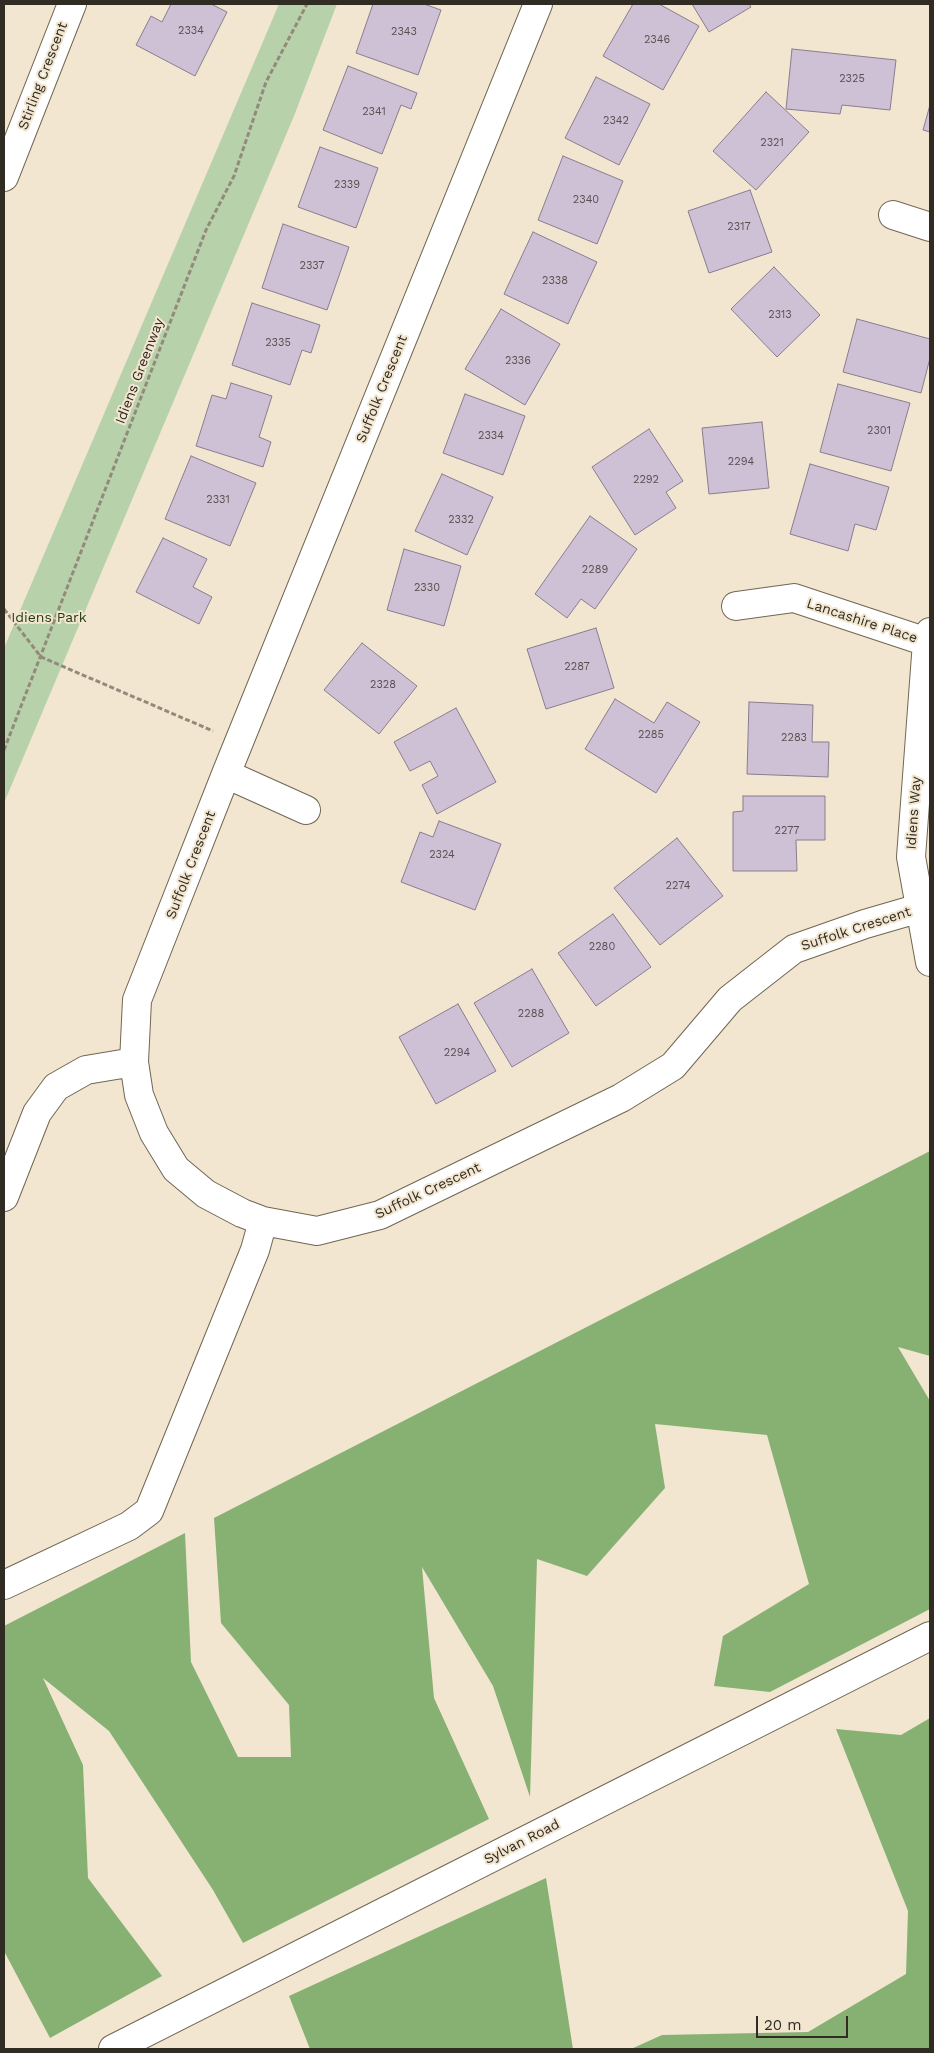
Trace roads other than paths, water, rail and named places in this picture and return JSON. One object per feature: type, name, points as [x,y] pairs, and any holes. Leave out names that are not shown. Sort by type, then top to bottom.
[{"type":"street","name":"Stirling Crescent","points":[[4,177],[72,4]]},
{"type":"street","name":"Suffolk Crescent","points":[[538,4],[226,774],[137,1000],[134,1062],[139,1095],[154,1133],[176,1169],[206,1194],[242,1213],[263,1221],[317,1231],[380,1215],[621,1098],[673,1066],[730,999],[794,949],[864,924],[920,908]]},
{"type":"street","points":[[893,215],[930,227]]},
{"type":"street","name":"Lancashire Place","points":[[736,606],[794,598],[929,637]]},
{"type":"street","name":"Idiens Way","points":[[929,637],[911,857],[930,962]]},
{"type":"street","points":[[226,774],[306,810]]},
{"type":"street","points":[[4,1197],[37,1113],[56,1087],[86,1070],[134,1062]]},
{"type":"street","points":[[4,1585],[129,1526],[149,1511],[255,1250],[263,1221]]},
{"type":"street","name":"Sylvan Road","points":[[113,2049],[930,1636]]},
{"type":"park label","name":"Idiens Park","points":[[49,618]]}]
